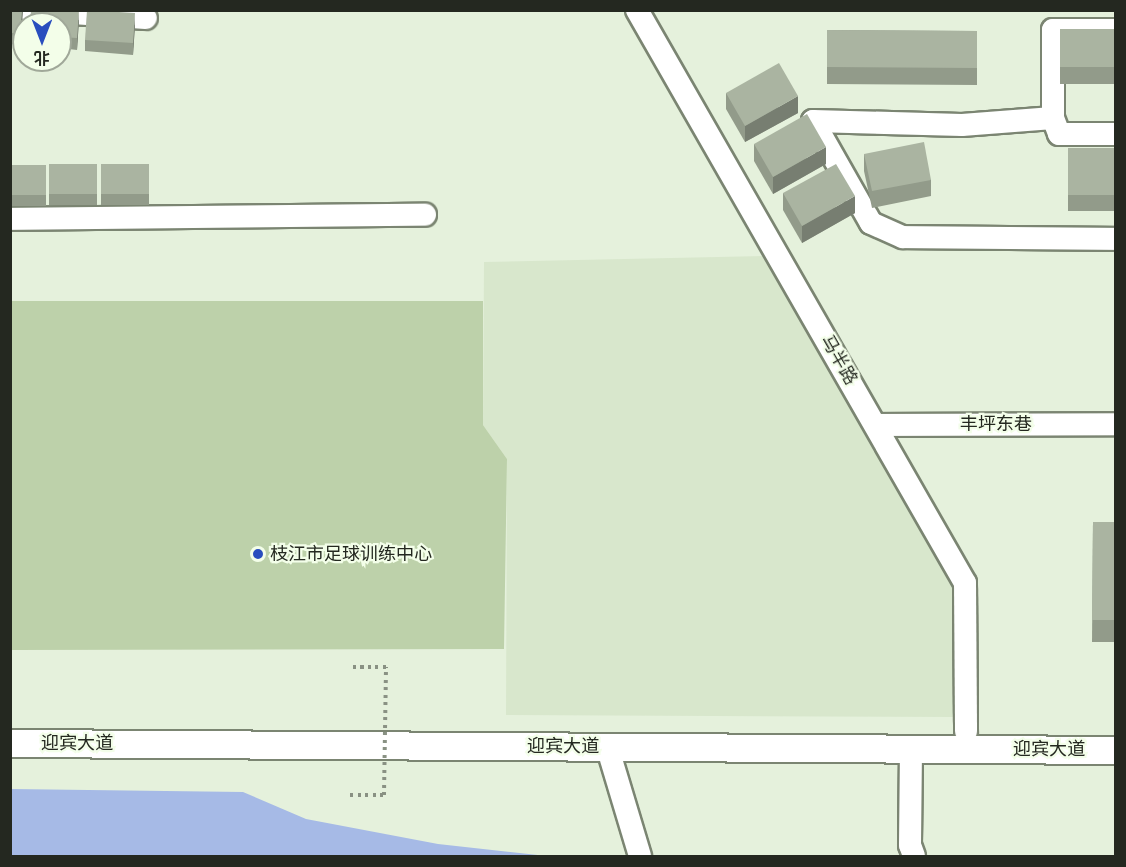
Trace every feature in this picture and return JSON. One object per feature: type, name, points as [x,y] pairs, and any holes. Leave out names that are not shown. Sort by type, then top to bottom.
[{"type":"main road","name":"迎宾大道","points":[[10,725],[1116,732]]},
{"type":"main road","name":"迎宾大道","points":[[10,743],[1116,750]]},
{"type":"street","points":[[29,10],[146,18]]},
{"type":"street","name":"马半路","points":[[637,10],[877,425],[965,583],[966,731]]},
{"type":"street","points":[[1116,30],[1053,30],[1053,118],[1059,134],[1116,134]]},
{"type":"street","points":[[1053,118],[962,125],[813,122],[871,223],[903,237],[1116,239]]},
{"type":"street","points":[[10,219],[425,215]]},
{"type":"street","name":"丰坪东巷","points":[[877,425],[1116,424]]},
{"type":"street","points":[[607,746],[640,856]]},
{"type":"street","points":[[911,749],[910,845],[915,856]]},
{"type":"path","points":[[350,795],[384,795],[386,667],[352,667]]},
{"type":"shaded area","points":[[769,256],[954,588],[954,717],[506,715],[507,459],[483,425],[484,262]]},
{"type":"shaded area","name":"枝江市足球训练中心","points":[[10,301],[483,301],[483,425],[507,459],[504,649],[11,650]]},
{"type":"water","points":[[11,789],[243,792],[306,819],[438,844],[547,856],[11,856]]},
{"type":"building","points":[[10,10],[22,10],[22,12],[12,12],[12,33],[10,33]]},
{"type":"building","points":[[31,10],[79,10],[77,38],[72,38],[72,12],[31,12]]},
{"type":"building","points":[[87,10],[135,13],[133,43],[85,40]]},
{"type":"building","points":[[1060,29],[1116,29],[1116,67],[1060,67]]},
{"type":"building","points":[[827,30],[977,31],[977,68],[827,67]]},
{"type":"building","points":[[779,63],[798,96],[745,126],[726,93]]},
{"type":"building","points":[[807,114],[826,147],[773,177],[754,144]]},
{"type":"building","points":[[924,142],[931,180],[872,191],[864,154]]},
{"type":"building","points":[[1068,148],[1116,148],[1116,195],[1068,195]]},
{"type":"building","points":[[49,164],[97,164],[97,194],[49,194]]},
{"type":"building","points":[[101,164],[149,164],[149,194],[101,194]]},
{"type":"building","points":[[836,164],[855,196],[802,226],[783,193]]},
{"type":"building","points":[[10,165],[46,165],[46,195],[10,195]]},
{"type":"building","points":[[1093,522],[1116,522],[1116,620],[1092,620]]},
{"type":"place","name":"枝江市足球训练中心","points":[[258,554]]}]
